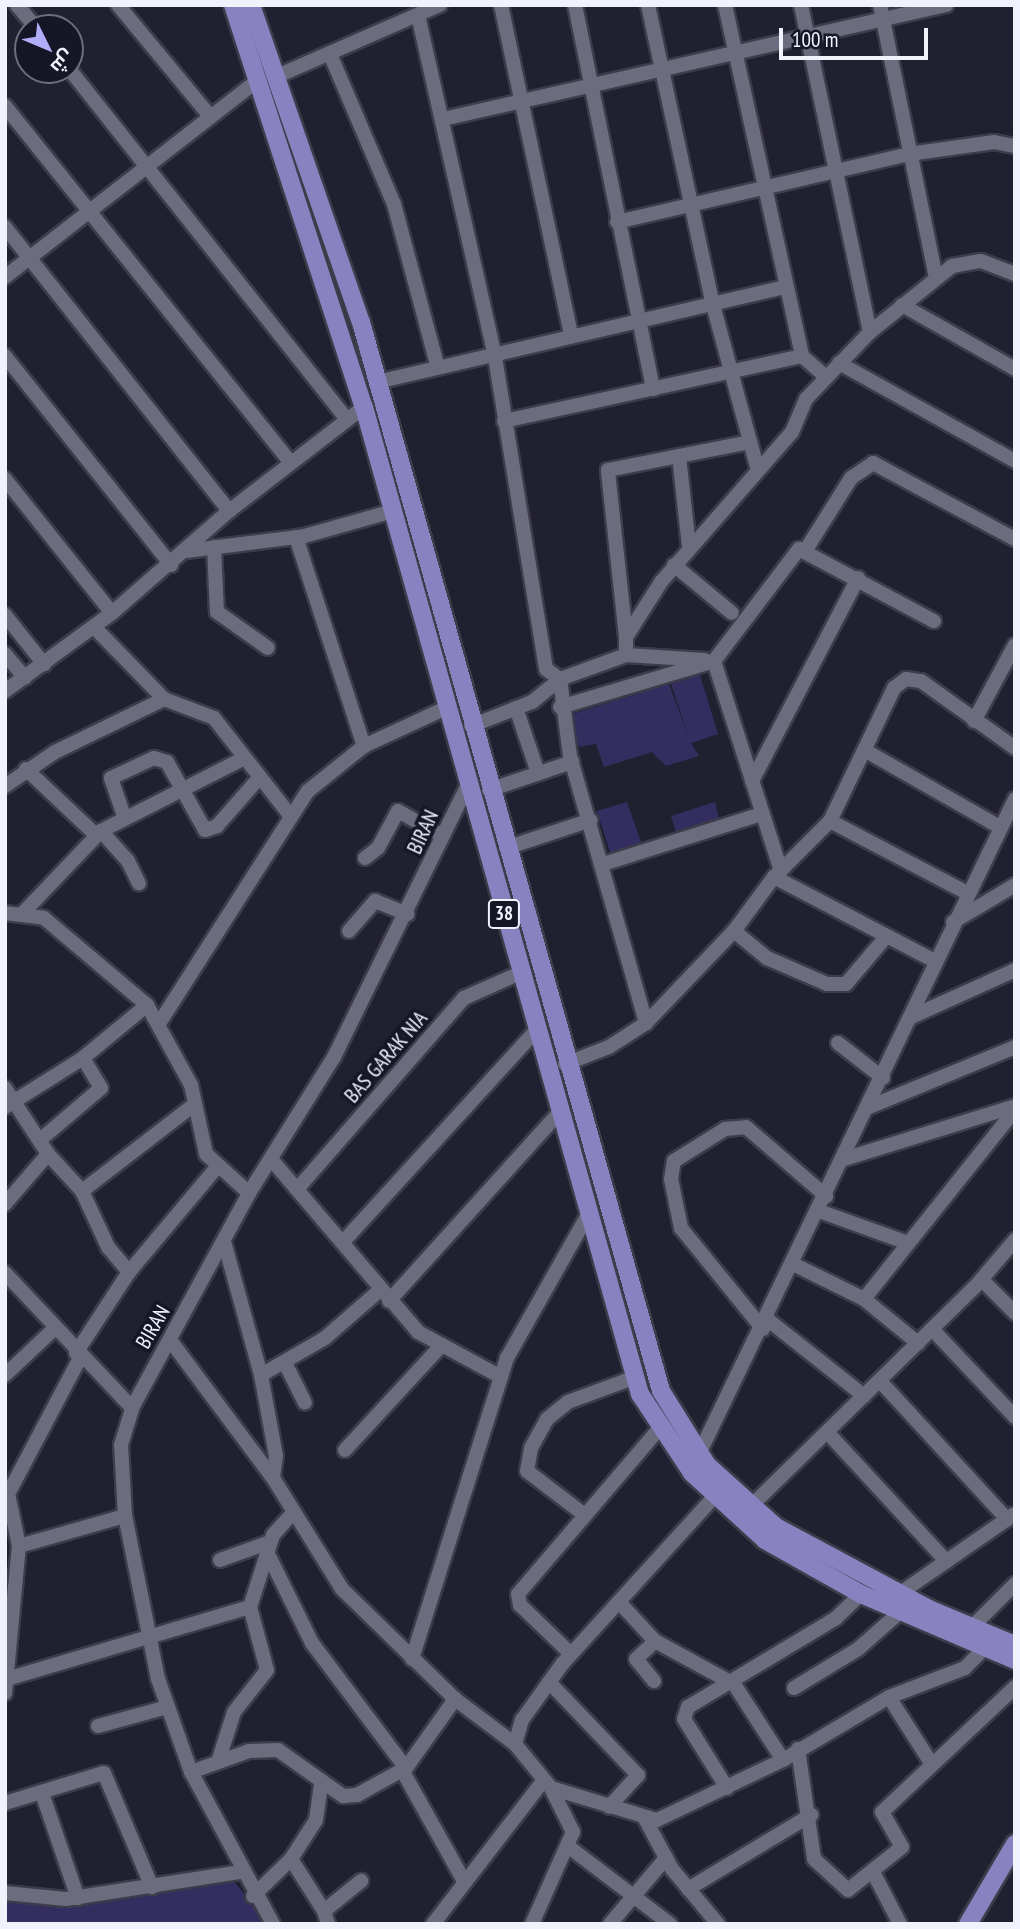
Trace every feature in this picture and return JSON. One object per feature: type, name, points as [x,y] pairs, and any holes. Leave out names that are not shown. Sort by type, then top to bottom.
[{"type":"main road","name":"38","points":[[233,5],[341,328],[468,785],[506,848],[653,1371],[699,1454],[750,1507],[770,1533]]},
{"type":"main road","name":"38","points":[[251,5],[361,321],[489,790],[489,820],[520,973],[633,1378],[659,1429],[714,1497],[818,1562],[990,1650],[1015,1660]]},
{"type":"main road","points":[[330,292],[349,285]]},
{"type":"main road","points":[[341,328],[361,321]]},
{"type":"main road","name":"38","points":[[818,1562],[861,1594],[900,1603],[972,1627],[1015,1645]]},
{"type":"main road","name":"38","points":[[990,1650],[1015,1670]]},
{"type":"main road","points":[[968,1924],[1015,1844]]},
{"type":"street","points":[[118,5],[209,115]]},
{"type":"street","points":[[275,77],[440,5]]},
{"type":"street","points":[[501,5],[571,335]]},
{"type":"street","points":[[575,5],[653,389]]},
{"type":"street","points":[[649,5],[728,372],[757,467]]},
{"type":"street","points":[[725,5],[762,189],[802,356],[826,377]]},
{"type":"street","points":[[801,5],[833,173],[870,332]]},
{"type":"street","points":[[443,119],[807,37],[882,12],[946,5]]},
{"type":"street","points":[[882,12],[936,277]]},
{"type":"street","points":[[418,15],[494,351],[546,668],[560,679]]},
{"type":"street","points":[[330,54],[394,204],[437,365]]},
{"type":"street","points":[[5,277],[209,115],[257,82]]},
{"type":"street","points":[[81,84],[346,418]]},
{"type":"street","points":[[5,106],[289,461]]},
{"type":"street","points":[[617,222],[909,154],[994,142],[1015,146]]},
{"type":"street","points":[[5,227],[229,510]]},
{"type":"street","points":[[626,638],[674,565],[757,467],[792,432],[803,403],[870,332],[936,277],[971,261],[1015,274]]},
{"type":"street","points":[[377,382],[494,351],[786,288]]},
{"type":"street","points":[[902,305],[1015,369]]},
{"type":"street","points":[[5,356],[171,565]]},
{"type":"street","points":[[504,421],[802,356]]},
{"type":"street","points":[[839,363],[1015,461]]},
{"type":"street","points":[[5,691],[112,613],[171,565],[229,510],[289,461],[364,407]]},
{"type":"street","points":[[626,655],[605,478],[618,466],[749,442]]},
{"type":"street","points":[[679,456],[689,547]]},
{"type":"street","points":[[560,707],[714,661],[789,555],[807,548],[851,478],[873,463],[1015,539]]},
{"type":"street","points":[[5,479],[112,613]]},
{"type":"street","points":[[186,551],[296,537],[393,511]]},
{"type":"street","points":[[296,537],[364,746]]},
{"type":"street","points":[[214,547],[217,612],[268,648]]},
{"type":"street","points":[[807,548],[934,621]]},
{"type":"street","points":[[674,565],[732,613]]},
{"type":"street","points":[[752,780],[858,578]]},
{"type":"street","points":[[5,615],[44,664]]},
{"type":"street","points":[[94,627],[164,699],[214,718],[289,814]]},
{"type":"street","points":[[974,721],[1015,645]]},
{"type":"street","points":[[5,654],[25,678]]},
{"type":"street","points":[[471,726],[516,708],[560,679],[626,655],[714,661]]},
{"type":"street","points":[[714,661],[752,780],[778,874],[885,938],[935,961]]},
{"type":"street","points":[[560,679],[560,707],[572,762],[591,820],[646,1023]]},
{"type":"street","points":[[565,1064],[646,1023],[734,931],[778,874],[830,821],[894,688],[906,679],[920,681],[1015,748]]},
{"type":"street","points":[[5,786],[26,769],[164,699]]},
{"type":"street","points":[[160,1022],[289,814],[364,746],[446,708]]},
{"type":"street","points":[[516,708],[538,773]]},
{"type":"street","points":[[866,751],[1000,827]]},
{"type":"street","points":[[22,914],[99,833],[124,816],[180,792],[244,758]]},
{"type":"street","points":[[124,816],[111,782],[115,774],[162,759],[205,830],[217,826],[259,778]]},
{"type":"street","points":[[489,790],[572,762]]},
{"type":"street","points":[[26,769],[128,860],[139,884]]},
{"type":"street","name":"BIRAN","points":[[273,1924],[253,1896],[191,1772],[167,1707],[125,1516],[121,1445],[132,1408],[225,1245],[249,1193],[334,1057],[408,914],[468,785]]},
{"type":"street","points":[[699,1454],[765,1324],[883,1078],[952,923],[1015,799]]},
{"type":"street","points":[[365,858],[378,848],[398,811],[443,836]]},
{"type":"street","points":[[603,864],[762,814]]},
{"type":"street","points":[[506,848],[591,820]]},
{"type":"street","points":[[830,821],[967,893]]},
{"type":"street","points":[[952,923],[1015,885]]},
{"type":"street","points":[[349,931],[375,901],[408,914]]},
{"type":"street","points":[[5,913],[44,918],[147,1005],[160,1022],[195,1104],[204,1146],[217,1167],[249,1193]]},
{"type":"street","points":[[734,931],[767,958],[827,984],[846,984],[885,938]]},
{"type":"street","points":[[911,1017],[1015,970]]},
{"type":"street","name":"BAS GARAK NIA","points":[[299,1187],[464,998],[520,973]]},
{"type":"street","points":[[129,1272],[108,1247],[82,1191],[48,1154],[8,1098],[83,1058],[147,1005]]},
{"type":"street","points":[[343,1242],[536,1031]]},
{"type":"street","points":[[838,1042],[883,1078]]},
{"type":"street","points":[[869,1107],[1015,1047]]},
{"type":"street","points":[[40,1140],[101,1088],[83,1058]]},
{"type":"street","points":[[82,1191],[195,1104]]},
{"type":"street","points":[[844,1159],[1015,1108]]},
{"type":"street","points":[[864,1299],[1015,1108]]},
{"type":"street","points":[[261,1375],[286,1365],[385,1296],[559,1113]]},
{"type":"street","points":[[826,1196],[746,1127],[725,1129],[674,1161],[671,1179],[681,1228],[765,1324],[864,1396]]},
{"type":"street","points":[[5,1204],[48,1154]]},
{"type":"street","points":[[271,1158],[299,1187],[385,1296],[439,1348],[501,1377]]},
{"type":"street","points":[[5,1693],[10,1678],[19,1546],[7,1496],[79,1354],[129,1272],[217,1167]]},
{"type":"street","points":[[819,1211],[908,1243]]},
{"type":"street","points":[[412,1659],[516,1337],[588,1215]]},
{"type":"street","points":[[750,1507],[982,1280],[1015,1240]]},
{"type":"street","points":[[225,1245],[261,1375],[276,1456],[273,1478]]},
{"type":"street","points":[[793,1264],[864,1299],[918,1343]]},
{"type":"street","points":[[5,1273],[54,1329],[132,1408]]},
{"type":"street","points":[[982,1280],[1015,1313]]},
{"type":"street","points":[[5,1375],[54,1329]]},
{"type":"street","points":[[932,1329],[1015,1417]]},
{"type":"street","points":[[170,1340],[273,1478],[291,1515],[342,1589],[455,1699],[515,1744],[547,1784],[571,1821],[569,1847],[532,1924]]},
{"type":"street","points":[[345,1450],[439,1348]]},
{"type":"street","points":[[286,1365],[305,1403]]},
{"type":"street","points":[[582,1513],[527,1471],[536,1436],[568,1402],[633,1378]]},
{"type":"street","points":[[794,1688],[858,1649],[900,1603],[946,1561],[1011,1516],[880,1381]]},
{"type":"street","points":[[571,1654],[516,1600],[582,1513],[659,1429]]},
{"type":"street","points":[[827,1432],[946,1561]]},
{"type":"street","points":[[515,1744],[522,1720],[571,1654],[714,1497]]},
{"type":"street","points":[[219,1759],[234,1712],[267,1670],[250,1607],[269,1547],[291,1515]]},
{"type":"street","points":[[19,1546],[125,1516]]},
{"type":"street","points":[[220,1560],[269,1547]]},
{"type":"street","points":[[269,1547],[312,1643],[354,1707],[404,1769],[464,1881]]},
{"type":"street","points":[[972,1627],[1015,1584]]},
{"type":"street","points":[[727,1788],[684,1719],[688,1707],[836,1618],[861,1594]]},
{"type":"street","points":[[619,1602],[655,1641],[729,1681],[783,1760]]},
{"type":"street","points":[[10,1678],[150,1634],[250,1607]]},
{"type":"street","points":[[654,1681],[636,1659],[655,1641]]},
{"type":"street","points":[[547,1784],[644,1817],[666,1816],[783,1760],[889,1697],[965,1668],[990,1650]]},
{"type":"street","points":[[549,1682],[638,1775],[609,1807]]},
{"type":"street","points":[[798,1749],[801,1788],[811,1815],[814,1859],[836,1885],[848,1890],[874,1874],[902,1847],[883,1812],[931,1763],[1015,1687]]},
{"type":"street","points":[[889,1697],[931,1763]]},
{"type":"street","points":[[191,1772],[219,1759],[278,1750],[343,1796],[357,1795],[404,1769],[455,1699]]},
{"type":"street","points":[[98,1726],[167,1707]]},
{"type":"street","points":[[5,1803],[43,1796],[104,1773],[152,1887]]},
{"type":"street","points":[[253,1896],[291,1859],[316,1819],[321,1783]]},
{"type":"street","points":[[433,1924],[464,1881],[547,1784]]},
{"type":"street","points":[[43,1796],[78,1898]]},
{"type":"street","points":[[688,1889],[811,1815]]},
{"type":"street","points":[[644,1817],[666,1858],[718,1924]]},
{"type":"street","points":[[569,1847],[670,1924]]},
{"type":"street","points":[[610,1924],[666,1858]]},
{"type":"street","points":[[291,1859],[326,1917],[361,1881]]},
{"type":"street","points":[[5,1893],[78,1898],[241,1872]]},
{"type":"street","points":[[874,1874],[897,1923]]},
{"type":"shaded area","points":[[700,675],[718,734],[691,743],[699,756],[666,766],[652,752],[604,767],[596,744],[579,747],[569,715],[669,684],[689,738],[671,684]]},
{"type":"shaded area","points":[[627,802],[642,845],[611,855],[597,811]]},
{"type":"shaded area","points":[[715,802],[719,819],[676,832],[671,816]]},
{"type":"shaded area","points":[[233,1880],[268,1924],[5,1924],[5,1903],[20,1894],[59,1902]]}]
